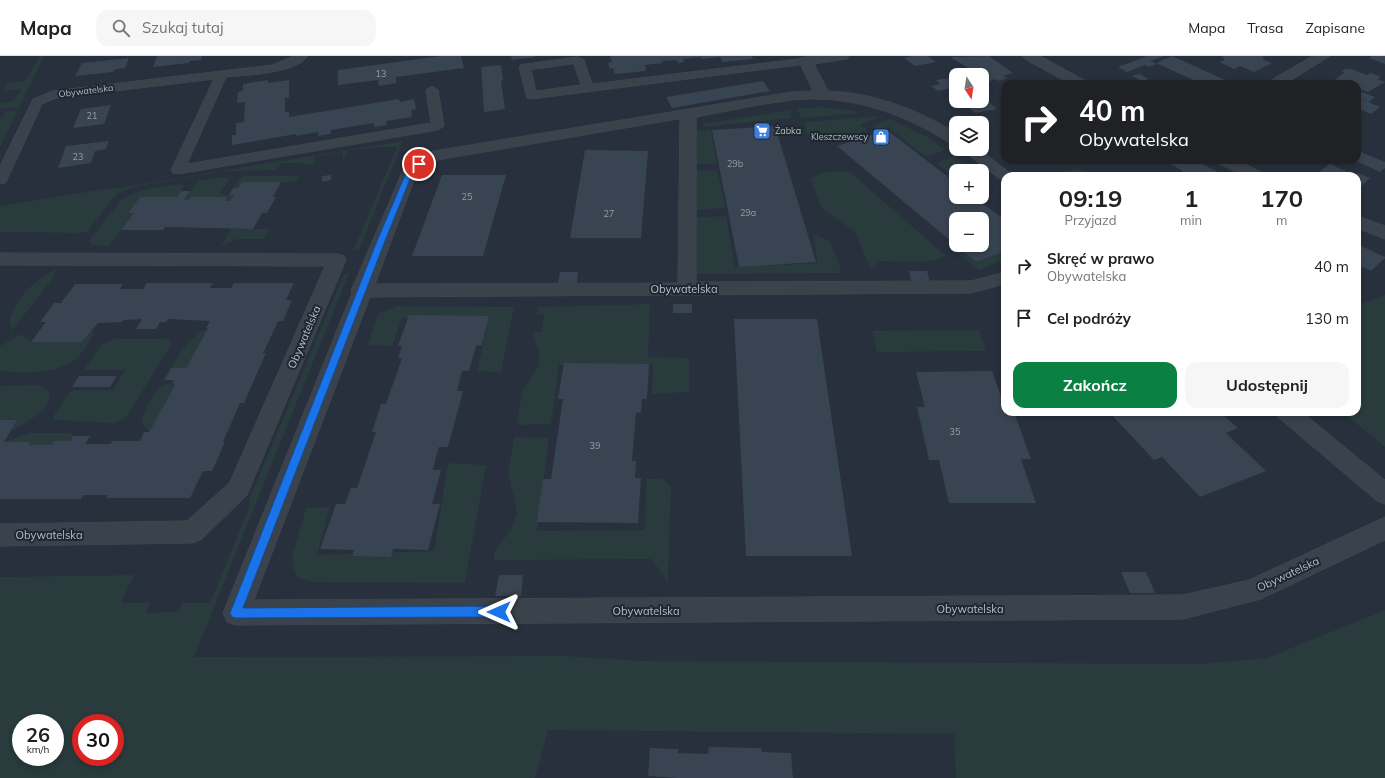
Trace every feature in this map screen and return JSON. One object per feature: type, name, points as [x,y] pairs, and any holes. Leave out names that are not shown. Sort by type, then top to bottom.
[{"type":"street","points":[[822,94],[804,58],[842,56]]},
{"type":"street","points":[[1030,56],[1074,80]]},
{"type":"street","points":[[1282,80],[1323,56]]},
{"type":"street","name":"Obywatelska","points":[[949,135],[934,125],[905,111],[867,101],[822,94],[792,96],[434,156],[419,164],[409,173],[361,291],[236,613],[1183,607],[1252,591],[1385,528]]},
{"type":"street","points":[[687,289],[688,114]]},
{"type":"street","points":[[979,156],[1001,172]]},
{"type":"street","points":[[1232,164],[1249,172]]},
{"type":"street","points":[[1361,223],[1385,233]]},
{"type":"street","name":"Obywatelska","points":[[0,260],[337,260],[239,488],[192,532],[0,535]]},
{"type":"street","name":"Obywatelska","points":[[361,291],[971,287],[1001,279]]},
{"type":"street","points":[[1292,416],[1385,494]]},
{"type":"lane","name":"Obywatelska","points":[[0,180],[37,102],[53,95],[273,68],[290,63],[302,56]]},
{"type":"lane","points":[[588,88],[578,60],[525,67],[531,95],[588,88],[804,58]]},
{"type":"lane","points":[[222,74],[178,170],[438,126],[432,90]]},
{"type":"shaded area","points":[[40,56],[44,56],[19,108],[0,108],[0,103],[14,101],[21,89],[3,91],[8,83],[25,81]]},
{"type":"shaded area","points":[[821,107],[850,110],[861,113],[801,118],[797,109]]},
{"type":"shaded area","points":[[18,110],[0,147],[0,119],[6,113],[0,112]]},
{"type":"shaded area","points":[[789,110],[793,118],[702,126],[702,124]]},
{"type":"shaded area","points":[[882,116],[860,125],[868,130],[836,142],[820,142],[806,132],[806,122]]},
{"type":"shaded area","points":[[890,119],[929,138],[945,150],[926,157],[888,127],[878,130],[872,126]]},
{"type":"shaded area","points":[[711,130],[717,164],[696,164],[695,131]]},
{"type":"shaded area","points":[[403,141],[359,250],[354,249],[397,147],[377,147],[348,151],[343,162],[342,152],[314,157],[314,166],[301,163],[281,163],[276,170],[225,171],[133,187],[118,193],[88,231],[82,233],[0,232],[0,206]]},
{"type":"shaded area","points":[[954,156],[964,164],[949,164],[949,173],[936,163]]},
{"type":"shaded area","points":[[1078,168],[1086,172],[1063,172]]},
{"type":"shaded area","points":[[717,170],[726,208],[696,210],[695,171]]},
{"type":"shaded area","points":[[822,172],[850,172],[946,256],[923,262],[879,261],[871,269],[855,232],[821,208],[811,179]]},
{"type":"shaded area","points":[[244,176],[299,176],[295,182],[242,182],[238,188],[233,188],[239,179]]},
{"type":"shaded area","points":[[221,177],[230,178],[220,194],[234,195],[230,201],[225,201],[227,197],[191,197],[189,200],[184,200],[198,181]]},
{"type":"shaded area","points":[[181,184],[184,185],[177,197],[140,197],[128,213],[134,213],[109,246],[93,245],[89,241],[120,201],[134,193],[141,191]]},
{"type":"shaded area","points":[[726,216],[735,267],[818,263],[813,234],[830,241],[842,273],[697,274],[696,217]]},
{"type":"shaded area","points":[[231,229],[270,229],[264,239],[238,239],[221,246]]},
{"type":"shaded area","points":[[956,252],[964,252],[976,262],[1001,253],[1001,262],[979,270]]},
{"type":"shaded area","points":[[56,268],[53,278],[12,331],[9,322],[21,297],[40,278]]},
{"type":"shaded area","points":[[349,273],[194,657],[567,656],[643,661],[1201,664],[1267,658],[1385,610],[1385,778],[956,778],[954,734],[548,730],[535,778],[0,778],[0,577],[134,575],[121,603],[150,603],[146,613],[178,612],[182,603],[210,603],[250,505],[249,499],[343,276]]},
{"type":"shaded area","points":[[1385,295],[1385,447],[1347,416],[1361,416],[1361,304]]},
{"type":"shaded area","points":[[650,304],[648,357],[689,358],[689,392],[652,394],[653,364],[559,365],[551,424],[517,425],[523,391],[534,374],[539,361],[539,353],[534,331],[542,332],[544,315],[536,314],[538,307]]},
{"type":"shaded area","points":[[398,306],[514,307],[501,372],[477,371],[489,316],[402,318],[392,346],[368,345],[378,314]]},
{"type":"shaded area","points":[[208,328],[186,368],[171,368],[182,350],[191,340]]},
{"type":"shaded area","points":[[91,329],[94,333],[87,346],[71,363],[52,370],[41,372],[0,371],[0,346],[21,334],[31,342],[82,342]]},
{"type":"shaded area","points":[[979,330],[986,351],[877,352],[872,331]]},
{"type":"shaded area","points":[[115,339],[167,339],[171,341],[171,345],[127,416],[122,420],[114,423],[54,420],[54,415],[71,390],[113,390],[125,370],[84,370],[101,345]]},
{"type":"shaded area","points":[[164,384],[175,385],[149,432],[143,424],[142,418],[155,394]]},
{"type":"shaded area","points":[[40,385],[48,391],[50,398],[47,405],[31,419],[7,433],[16,420],[0,420],[0,386]]},
{"type":"shaded area","points":[[29,433],[71,433],[73,436],[70,441],[54,441],[51,445],[28,445],[29,442],[6,442]]},
{"type":"shaded area","points":[[514,437],[549,438],[537,531],[645,530],[646,479],[662,479],[671,486],[668,581],[651,559],[494,560],[494,552],[512,528],[517,512],[508,473]]},
{"type":"shaded area","points":[[448,463],[486,465],[465,583],[313,582],[298,578],[294,569],[292,557],[306,508],[330,507],[317,555],[434,551]]},
{"type":"building","points":[[157,56],[202,56],[201,60],[190,61],[189,63],[153,67]]},
{"type":"building","points":[[441,56],[461,56],[464,68],[396,77],[396,83],[379,86],[378,80],[338,85],[338,70]]},
{"type":"building","points":[[511,56],[535,56],[535,57],[512,60]]},
{"type":"building","points":[[610,56],[752,56],[753,59],[723,62],[720,57],[702,59],[701,57],[683,59],[684,62],[678,63],[676,60],[662,61],[663,63],[645,65],[646,71],[615,74],[613,68],[610,69],[608,63],[612,62]]},
{"type":"building","points":[[912,56],[928,56],[936,62],[915,66],[904,58]]},
{"type":"building","points":[[989,56],[1013,73],[1003,76],[1008,78],[999,81],[995,79],[989,81],[989,68],[968,68],[950,57]]},
{"type":"building","points":[[1147,56],[1164,56],[1151,61],[1157,64],[1149,67],[1145,65],[1127,72],[1118,67]]},
{"type":"building","points":[[1172,56],[1225,80],[1193,80],[1156,63]]},
{"type":"building","points":[[1262,56],[1265,57],[1262,59],[1272,63],[1254,72],[1240,66],[1234,69],[1219,62],[1225,60],[1222,57]]},
{"type":"building","points":[[1372,56],[1385,56],[1385,64],[1369,58]]},
{"type":"building","points":[[129,58],[125,68],[114,70],[113,72],[75,76],[82,63]]},
{"type":"building","points":[[501,65],[503,79],[501,81],[505,109],[484,112],[481,67]]},
{"type":"building","points":[[1351,69],[1367,75],[1371,73],[1381,77],[1377,79],[1385,82],[1368,92],[1361,89],[1361,80],[1335,79],[1344,73],[1342,71]]},
{"type":"building","points":[[1139,74],[1149,79],[1140,80],[1132,76]]},
{"type":"building","points":[[949,78],[949,89],[938,91],[931,86],[940,84],[936,80]]},
{"type":"building","points":[[268,80],[268,83],[289,80],[289,98],[285,98],[285,112],[289,112],[289,117],[399,99],[400,102],[414,99],[416,109],[411,110],[412,117],[386,121],[387,125],[374,127],[374,123],[331,130],[331,134],[318,136],[318,132],[296,136],[296,134],[232,145],[232,135],[236,135],[236,123],[244,122],[245,102],[237,103],[238,92],[243,91],[243,84]]},
{"type":"building","points":[[763,81],[770,91],[672,108],[666,97]]},
{"type":"building","points":[[1361,92],[1375,97],[1369,102],[1361,99]]},
{"type":"building","points":[[1361,99],[1380,107],[1371,114],[1361,110]]},
{"type":"building","points":[[989,102],[997,109],[975,113],[969,108],[989,108]]},
{"type":"building","points":[[111,105],[104,124],[73,128],[81,109]]},
{"type":"building","points":[[775,126],[816,262],[739,267],[712,130]]},
{"type":"building","points":[[887,130],[949,178],[949,204],[983,204],[1001,217],[1001,253],[976,262],[964,252],[989,252],[989,212],[949,212],[949,239],[837,146]]},
{"type":"building","points":[[109,141],[106,149],[95,151],[91,163],[58,168],[66,146]]},
{"type":"building","points":[[585,150],[648,151],[641,238],[570,238]]},
{"type":"building","points":[[1361,152],[1385,162],[1385,168],[1380,172],[1361,163]]},
{"type":"building","points":[[1170,164],[1202,164],[1218,172],[1181,172],[1183,171]]},
{"type":"building","points":[[1330,164],[1347,172],[1319,172]]},
{"type":"building","points":[[1361,174],[1370,178],[1361,186]]},
{"type":"building","points":[[331,175],[331,180],[322,182],[322,176]]},
{"type":"building","points":[[442,175],[506,175],[483,256],[412,256]]},
{"type":"building","points":[[242,182],[281,182],[273,197],[276,197],[267,213],[262,213],[253,229],[165,227],[163,230],[121,230],[134,213],[128,213],[140,197],[177,197],[181,191],[190,191],[184,200],[189,200],[191,197],[227,197],[225,201],[230,201],[234,195],[229,195],[233,188],[238,188]]},
{"type":"building","points":[[1361,246],[1385,257],[1371,271],[1362,267],[1361,268]]},
{"type":"building","points":[[909,271],[927,271],[930,283],[912,283]]},
{"type":"building","points":[[560,272],[578,272],[577,283],[558,283]]},
{"type":"building","points":[[147,283],[213,283],[210,288],[231,288],[234,283],[294,283],[286,300],[292,300],[283,321],[278,321],[263,354],[266,353],[244,403],[240,403],[212,471],[203,471],[190,498],[106,498],[108,495],[83,495],[81,499],[0,499],[0,420],[17,420],[4,442],[30,442],[28,445],[51,445],[54,441],[70,441],[73,436],[90,436],[85,444],[110,444],[113,441],[140,441],[144,432],[149,432],[175,385],[172,384],[174,380],[164,380],[171,368],[186,368],[208,328],[206,328],[210,321],[168,319],[166,322],[160,322],[156,329],[136,329],[142,319],[98,323],[82,342],[31,342],[46,322],[40,322],[54,303],[61,303],[75,284],[123,284],[120,289],[143,289]]},
{"type":"building","points":[[673,304],[692,304],[692,313],[673,313]]},
{"type":"building","points":[[409,315],[489,316],[482,345],[476,346],[469,371],[462,371],[457,391],[463,391],[448,447],[439,447],[436,457],[433,470],[441,470],[432,504],[440,504],[428,550],[393,549],[391,557],[352,556],[354,550],[320,549],[336,504],[345,504],[351,488],[357,488],[376,432],[372,432],[381,404],[386,404],[402,358],[398,358],[402,346],[398,346]]},
{"type":"building","points":[[734,319],[817,319],[852,556],[746,556]]},
{"type":"building","points":[[564,363],[649,364],[647,399],[642,399],[641,412],[636,413],[632,461],[636,461],[635,478],[641,478],[638,523],[537,522],[543,479],[551,479],[563,399],[558,399]]},
{"type":"building","points":[[992,371],[1001,396],[1001,416],[1015,416],[1031,459],[1021,459],[1036,503],[949,503],[939,460],[929,460],[917,407],[925,407],[916,372]]},
{"type":"building","points":[[79,376],[117,376],[110,387],[72,387]]},
{"type":"building","points":[[1113,416],[1224,416],[1238,428],[1226,433],[1266,471],[1200,497],[1162,457],[1154,460]]},
{"type":"building","points":[[1121,572],[1146,572],[1155,593],[1130,593]]},
{"type":"building","points":[[499,575],[523,575],[521,596],[495,596]]},
{"type":"building","points":[[709,747],[761,748],[762,752],[791,753],[793,778],[678,778],[648,776],[650,748],[678,749],[678,753],[708,754]]},
{"type":"place","name":"Żabka","points":[[762,131]]},
{"type":"place","name":"Kleszczewscy","points":[[881,137]]},
{"type":"route","points":[[419,164],[409,173],[381,241],[236,613],[499,612]]}]
